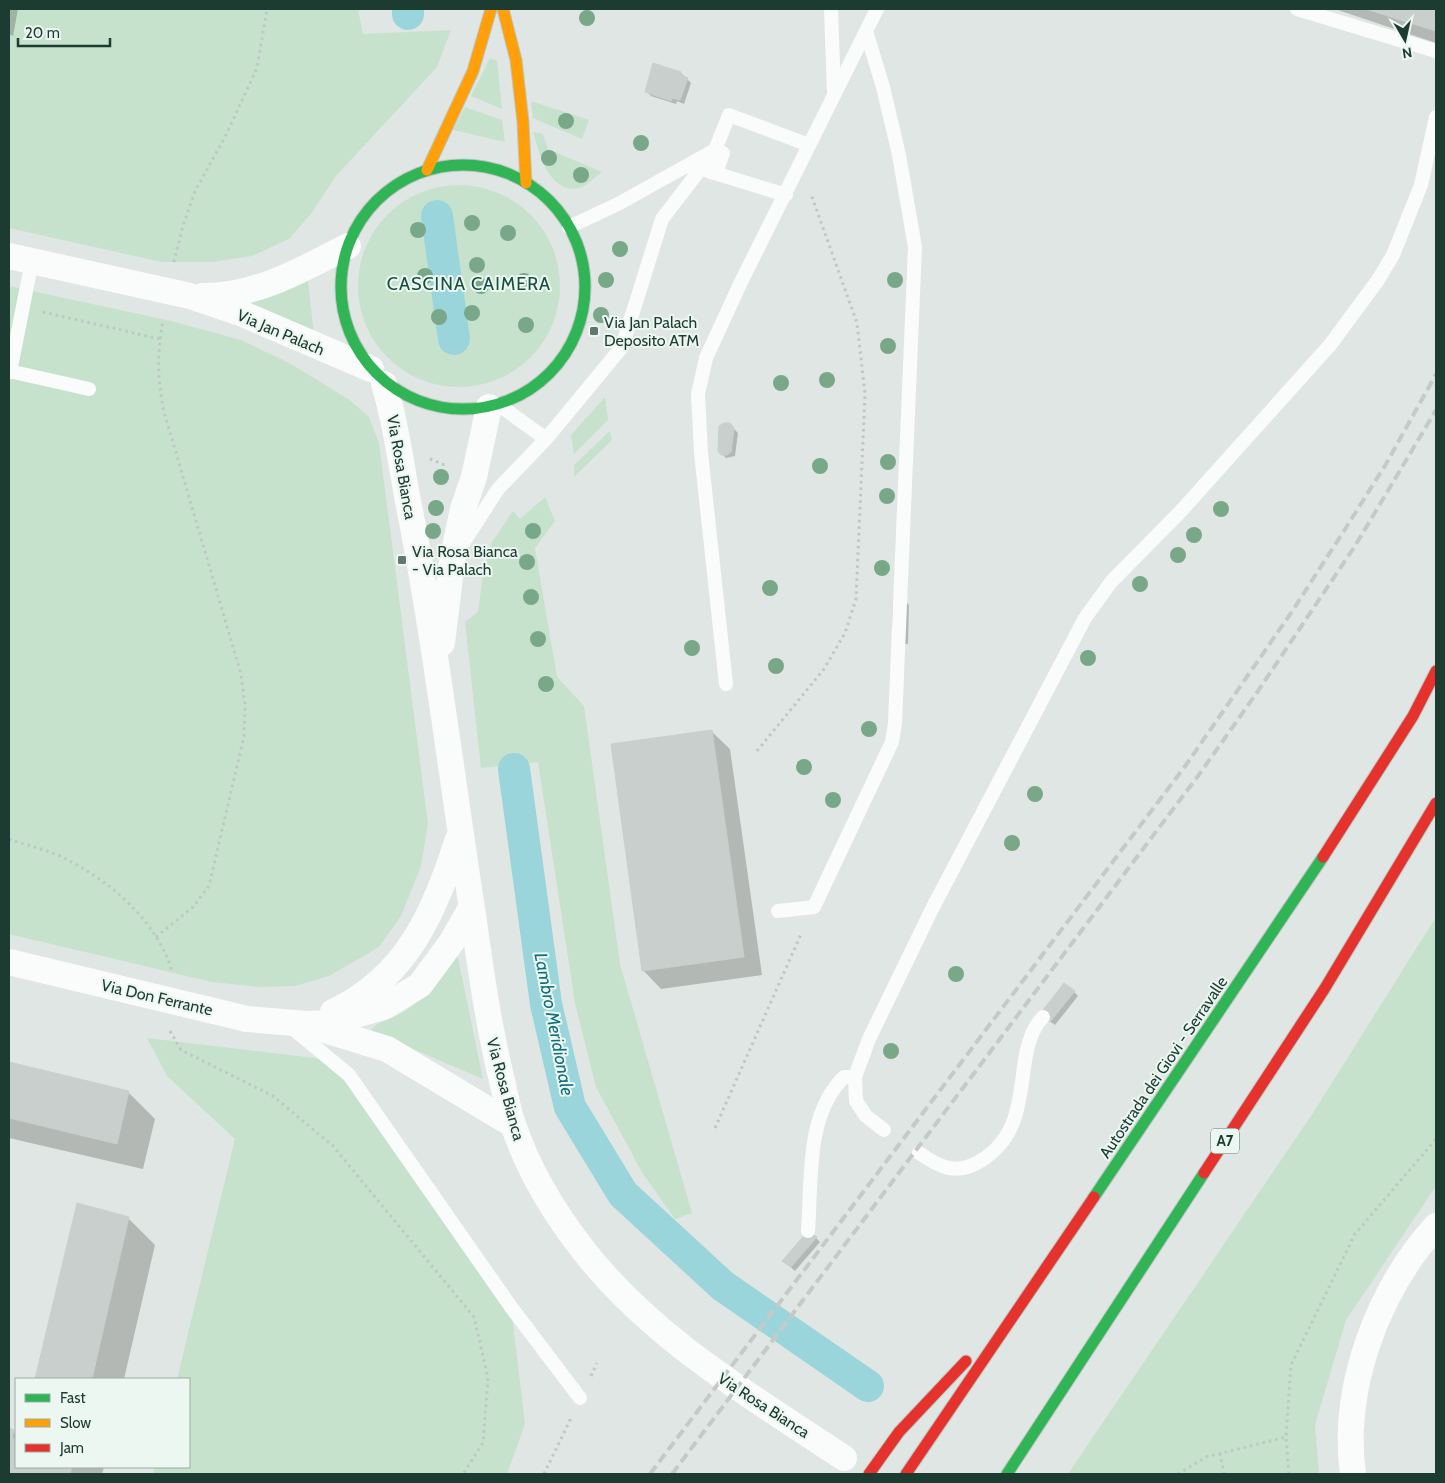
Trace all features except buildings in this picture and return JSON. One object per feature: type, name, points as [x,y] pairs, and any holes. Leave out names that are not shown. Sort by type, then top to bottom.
[{"type":"main road","points":[[427,170],[476,62],[488,29],[491,9]]},
{"type":"main road","points":[[503,9],[516,60],[523,122],[526,183]]},
{"type":"main road","name":"Via Rosa Bianca","points":[[456,165],[478,166],[500,171],[526,183],[551,202],[569,227],[584,268],[584,298],[578,327],[565,353],[546,376],[534,385],[494,406],[465,408],[435,405],[377,377],[352,336],[342,301],[342,273],[348,246],[359,224],[373,204],[398,184],[427,170],[456,165]]},
{"type":"main road","name":"Autostrada dei Giovi - Serravalle","points":[[906,1474],[1288,912],[1413,716],[1436,672]]},
{"type":"main road","name":"A7","points":[[1007,1474],[1325,988],[1436,803]]},
{"type":"main road","points":[[869,1474],[899,1432],[1022,1302]]},
{"type":"street","name":"Via Jan Palach","points":[[190,296],[218,297],[268,286],[348,246]]},
{"type":"street","name":"Via Jan Palach","points":[[21,258],[190,296],[243,314],[377,377]]},
{"type":"street","name":"Via Rosa Bianca","points":[[377,377],[394,415],[400,462],[438,668],[460,833],[491,1038],[512,1124],[525,1156],[553,1206],[583,1250],[619,1292],[706,1367],[844,1458]]},
{"type":"street","name":"Via Rosa Bianca","points":[[438,668],[452,561],[462,509],[474,477],[494,406]]},
{"type":"street","name":"Via Don Ferrante","points":[[296,1023],[344,1007],[381,982],[410,950],[443,884],[460,833]]},
{"type":"street","name":"Via Don Ferrante","points":[[9,962],[247,1019],[296,1023],[348,1018],[384,1007],[420,985],[472,908]]},
{"type":"street","name":"Via Don Ferrante","points":[[296,1023],[386,1049],[512,1124]]},
{"type":"street","points":[[1353,1474],[1352,1438],[1357,1382],[1363,1357],[1387,1296],[1419,1245],[1436,1226]]},
{"type":"lane","points":[[831,9],[834,94]]},
{"type":"lane","points":[[726,684],[701,453],[698,394],[706,358],[741,282],[877,9]]},
{"type":"lane","points":[[1297,9],[1436,52]]},
{"type":"lane","points":[[778,911],[814,906],[892,742],[894,722],[915,246],[899,155],[883,86],[866,31]]},
{"type":"lane","points":[[452,561],[498,490],[546,440],[622,347],[662,219],[715,150],[729,115],[809,146]]},
{"type":"lane","points":[[884,1130],[866,1116],[856,1101],[855,1077],[869,1039],[932,909],[1085,618],[1111,582],[1181,511],[1330,345],[1378,280],[1393,255],[1421,185],[1436,117]]},
{"type":"lane","points":[[569,227],[618,204],[715,150],[723,153],[716,173]]},
{"type":"lane","points":[[701,169],[786,195]]},
{"type":"lane","name":"Via Jan Palach","points":[[21,258],[9,371],[90,389]]},
{"type":"lane","points":[[494,406],[546,440]]},
{"type":"lane","points":[[918,1153],[938,1166],[952,1169],[970,1167],[986,1157],[1000,1142],[1015,1118],[1022,1094],[1030,1037],[1035,1026],[1043,1017]]},
{"type":"lane","points":[[296,1023],[349,1075],[511,1308],[580,1398]]},
{"type":"lane","points":[[808,1231],[816,1129],[824,1106],[838,1083],[844,1077],[855,1077]]},
{"type":"path","points":[[174,264],[182,226],[195,191],[225,137],[257,68],[266,9]]},
{"type":"path","points":[[757,751],[824,669],[845,633],[856,599],[865,394],[857,323],[800,162]]},
{"type":"path","points":[[35,310],[160,339]]},
{"type":"path","points":[[156,937],[193,907],[209,886],[244,736],[245,705],[240,674],[164,412],[158,380],[163,320]]},
{"type":"path","points":[[428,459],[435,459],[448,467]]},
{"type":"path","points":[[9,839],[60,856],[99,879],[128,901],[156,937],[168,957],[172,973]]},
{"type":"path","points":[[715,1128],[814,906]]},
{"type":"path","points":[[166,1025],[181,1050],[273,1096],[333,1146],[474,1317],[488,1378],[482,1443],[463,1474]]},
{"type":"path","points":[[1289,1474],[1286,1437],[1291,1365],[1355,1234],[1436,1139]]},
{"type":"path","points":[[1178,1474],[1206,1456],[1286,1437]]},
{"type":"path","points":[[1220,1453],[1224,1474]]},
{"type":"green space","points":[[9,9],[358,9],[363,34],[451,30],[437,67],[336,176],[311,214],[289,239],[252,256],[213,262],[162,262],[9,228]]},
{"type":"green space","points":[[490,58],[497,61],[502,109],[471,96]]},
{"type":"green space","points":[[531,101],[589,120],[582,139],[533,118]]},
{"type":"green space","points":[[465,107],[502,120],[505,142],[453,130]]},
{"type":"green space","points":[[533,132],[543,134],[548,149],[602,172],[579,188],[569,188],[560,185],[547,170],[538,150]]},
{"type":"green space","points":[[449,185],[469,185],[488,189],[507,197],[531,214],[543,230],[552,247],[558,266],[560,286],[558,306],[552,325],[543,342],[531,358],[507,375],[488,383],[469,387],[449,387],[430,383],[411,375],[387,358],[370,334],[362,315],[358,296],[358,276],[362,257],[370,238],[387,214],[411,197],[430,189]]},
{"type":"green space","points":[[308,280],[314,336],[246,303],[270,297]]},
{"type":"green space","points":[[9,286],[171,321],[241,340],[291,364],[350,400],[369,417],[379,443],[428,824],[421,866],[401,916],[379,947],[329,976],[295,986],[260,987],[212,982],[9,934]]},
{"type":"green space","points":[[605,397],[608,420],[574,454],[571,435]]},
{"type":"green space","points":[[610,431],[612,440],[574,477],[574,465]]},
{"type":"green space","points":[[545,497],[555,521],[535,548],[557,677],[584,706],[620,964],[692,1213],[675,1219],[643,1174],[596,1087],[575,1003],[538,762],[481,768],[465,622],[478,612],[483,574],[492,542],[513,511],[520,519]]},
{"type":"green space","points":[[1436,917],[1436,1186],[1346,1320],[1315,1425],[1319,1474],[1068,1474],[1313,1113]]},
{"type":"green space","points":[[456,954],[483,1079],[371,1031],[376,1025],[409,1009],[431,987]]},
{"type":"green space","points":[[147,1038],[339,1061],[511,1307],[525,1424],[507,1474],[153,1474],[155,1468],[190,1468],[190,1378],[177,1378],[235,1139],[167,1076]]},
{"type":"waterway","name":"Lambro Meridionale","points":[[408,9],[408,14]]},
{"type":"waterway","name":"Lambro Meridionale","points":[[437,216],[454,339]]},
{"type":"waterway","name":"Lambro Meridionale","points":[[514,769],[546,1004],[570,1107],[623,1194],[723,1286],[868,1386]]},
{"type":"railway","points":[[650,1474],[1186,765],[1293,610],[1342,534],[1386,464],[1436,374]]},
{"type":"railway","points":[[672,1474],[1198,776],[1258,691],[1355,546],[1436,410]]},
{"type":"traffic: fast","points":[[463,165],[498,170],[510,175],[531,186],[549,201],[564,219],[575,240],[580,252],[585,287],[580,322],[575,334],[564,355],[549,373],[531,388],[510,399],[498,404],[463,409],[428,404],[416,399],[395,388],[377,373],[362,355],[351,334],[346,322],[341,287],[346,252],[351,240],[362,219],[377,201],[395,186],[416,175],[428,170],[463,165]]},
{"type":"traffic: fast","points":[[1094,1197],[1323,857]]},
{"type":"traffic: fast","points":[[1007,1474],[1204,1173]]},
{"type":"traffic: slow","points":[[427,170],[473,71],[491,9]]},
{"type":"traffic: slow","points":[[503,9],[516,60],[523,122],[526,183]]},
{"type":"traffic: jam","points":[[1323,857],[1413,716],[1436,671]]},
{"type":"traffic: jam","points":[[1204,1173],[1325,988],[1436,803]]},
{"type":"traffic: jam","points":[[906,1474],[1094,1197]]},
{"type":"traffic: jam","points":[[869,1474],[899,1432],[966,1361]]},
{"type":"place","name":"Via Jan Palach Deposito ATM","points":[[594,331]]},
{"type":"place","name":"Via Rosa Bianca - Via Palach","points":[[402,560]]},
{"type":"district","name":"CASCINA CAIMERA","points":[[469,284]]}]
